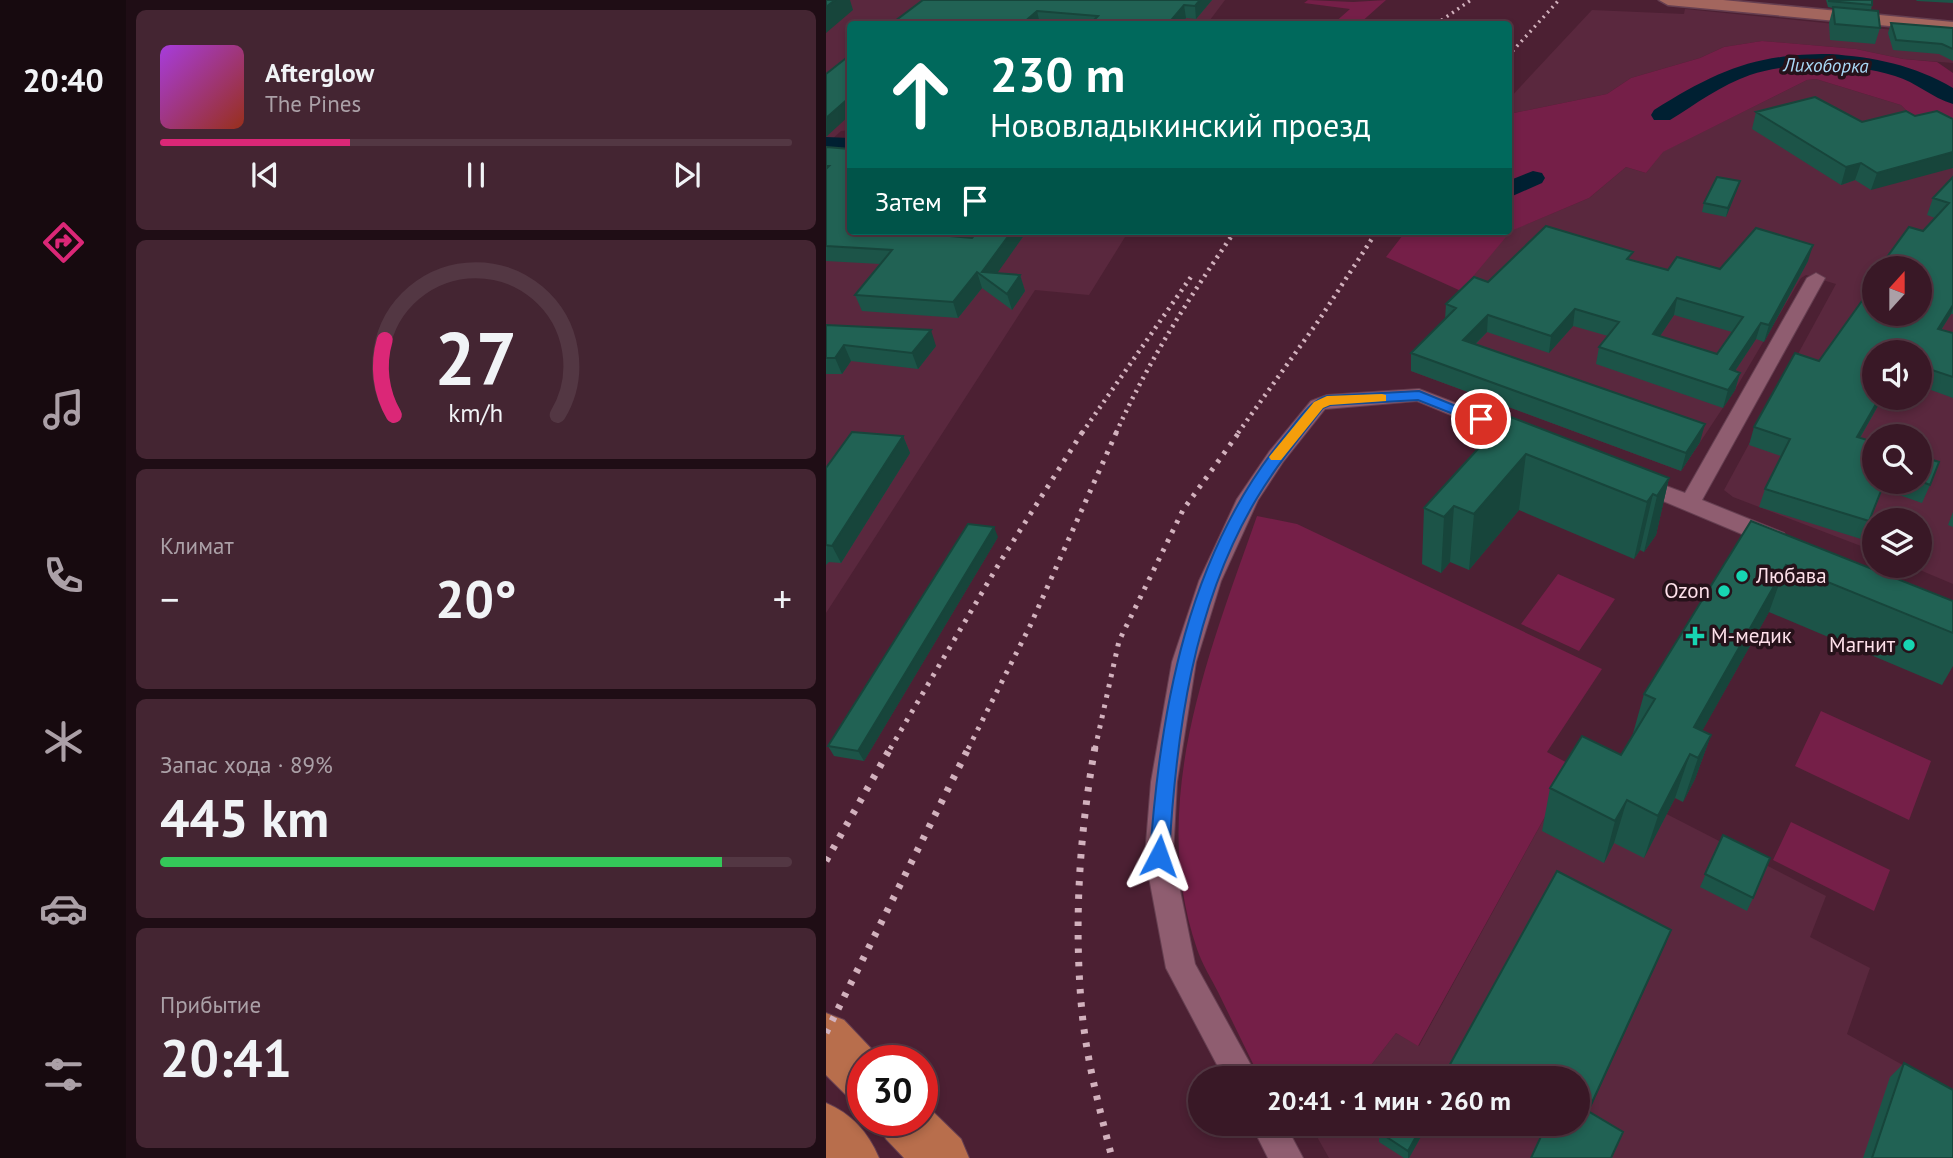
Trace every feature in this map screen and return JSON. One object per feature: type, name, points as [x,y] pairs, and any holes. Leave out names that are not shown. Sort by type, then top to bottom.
[{"type":"main road","points":[[1668,0],[1953,27]]},
{"type":"main road","points":[[1755,0],[1953,18]]},
{"type":"main road","points":[[826,1038],[847,1060]]},
{"type":"main road","points":[[826,1130],[852,1158]]},
{"type":"main road","points":[[921,1136],[942,1158]]},
{"type":"street","points":[[1690,503],[1816,278]]},
{"type":"street","points":[[1235,1066],[1181,968],[1159,856],[1164,782],[1184,662],[1210,581],[1248,499],[1276,457],[1318,405],[1327,401],[1419,396],[1542,444]]},
{"type":"street","points":[[1616,474],[1791,545]]},
{"type":"street","points":[[1274,1136],[1286,1158]]},
{"type":"shaded area","points":[[826,0],[1225,0],[1209,21],[847,21],[847,130],[841,131],[826,142]]},
{"type":"shaded area","points":[[1308,0],[1386,0],[1362,21],[1336,21],[1350,9],[1304,3]]},
{"type":"shaded area","points":[[1685,9],[1953,36],[1953,63],[1903,59],[1856,49],[1762,41],[1724,47],[1700,58],[1631,78],[1607,94],[1512,113],[1512,96],[1592,10],[1684,14]]},
{"type":"shaded area","points":[[1762,41],[1856,49],[1903,59],[1937,62],[1953,73],[1953,136],[1901,105],[1816,79],[1807,80],[1663,152],[1646,173],[1626,167],[1589,198],[1512,231],[1512,113],[1607,94],[1631,78],[1700,58],[1724,47]]},
{"type":"shaded area","points":[[1816,79],[1901,105],[1953,136],[1953,584],[1932,575],[1932,508],[1862,508],[1862,546],[1733,497],[1724,490],[1836,284],[1806,275],[1801,278],[1736,388],[1681,471],[1411,371],[1447,323],[1461,291],[1507,235],[1512,235],[1512,230],[1589,198],[1626,167],[1646,173],[1662,152],[1807,80]]},
{"type":"shaded area","points":[[826,160],[847,222],[847,235],[1125,235],[1089,295],[1035,290],[826,613]]},
{"type":"shaded area","points":[[1403,235],[1508,235],[1461,291],[1386,257]]},
{"type":"shaded area","points":[[1257,516],[1297,524],[1602,669],[1547,752],[1573,766],[1418,1046],[1396,1033],[1370,1066],[1254,1066],[1199,955],[1183,894],[1179,839],[1181,784],[1190,729],[1220,621]]},
{"type":"shaded area","points":[[1558,574],[1615,599],[1579,651],[1521,624]]},
{"type":"shaded area","points":[[1821,711],[1931,761],[1909,820],[1795,766]]},
{"type":"shaded area","points":[[1573,766],[1826,896],[1810,937],[1870,968],[1847,1034],[1953,1093],[1953,1158],[1329,1158],[1317,1136],[1590,1136],[1590,1066],[1370,1066],[1396,1033],[1419,1046]]},
{"type":"shaded area","points":[[1791,822],[1890,870],[1874,911],[1773,860]]},
{"type":"building","points":[[826,0],[835,0],[826,7]]},
{"type":"building","points":[[923,0],[1200,0],[1195,6],[1184,5],[1171,21],[1093,21],[1098,16],[1037,11],[1025,21],[895,21]]},
{"type":"building","points":[[1872,0],[1872,5],[1829,1]]},
{"type":"building","points":[[1833,7],[1878,11],[1880,28],[1835,24]]},
{"type":"building","points":[[1891,23],[1953,28],[1953,49],[1942,44],[1896,40]]},
{"type":"building","points":[[847,57],[847,100],[826,118],[826,74]]},
{"type":"building","points":[[1815,97],[1862,122],[1906,111],[1915,116],[1937,111],[1953,119],[1953,152],[1877,173],[1861,163],[1846,167],[1756,112]]},
{"type":"building","points":[[826,147],[847,149],[847,235],[938,235],[972,238],[975,235],[1009,235],[982,272],[1020,275],[1007,294],[977,272],[953,302],[855,295],[892,250],[826,246],[826,169],[829,166],[826,166]]},
{"type":"building","points":[[1717,177],[1740,181],[1728,208],[1704,203]]},
{"type":"building","points":[[1953,177],[1953,305],[1938,329],[1953,333],[1953,377],[1932,370],[1932,340],[1862,340],[1862,410],[1873,410],[1862,424],[1857,437],[1862,438],[1862,494],[1880,494],[1874,508],[1862,508],[1862,519],[1765,489],[1790,439],[1754,427],[1795,353],[1819,361],[1862,301],[1862,326],[1932,326],[1932,256],[1888,256],[1909,227],[1923,231],[1949,203],[1933,198]]},
{"type":"building","points":[[1546,226],[1633,252],[1627,259],[1668,270],[1677,257],[1720,269],[1756,228],[1813,245],[1769,325],[1761,323],[1730,369],[1740,373],[1728,390],[1599,347],[1619,322],[1575,309],[1551,336],[1488,315],[1463,340],[1705,424],[1686,453],[1411,353],[1456,308],[1446,304],[1474,277],[1488,282]],"holes":[[[1677,298],[1743,317],[1717,354],[1653,334]]]},
{"type":"building","points":[[826,325],[931,330],[912,353],[844,345],[835,358],[826,358]]},
{"type":"building","points":[[1508,416],[1669,478],[1657,496],[1653,494],[1647,502],[1526,454],[1474,514],[1454,506],[1444,517],[1424,508]]},
{"type":"building","points":[[852,432],[903,436],[832,546],[826,545],[826,468]]},
{"type":"building","points":[[1932,460],[1939,462],[1932,480]]},
{"type":"building","points":[[1751,521],[1862,565],[1862,578],[1895,578],[1953,601],[1953,633],[1786,565],[1694,727],[1711,735],[1698,758],[1690,754],[1658,816],[1627,800],[1615,821],[1550,788],[1582,736],[1621,755],[1655,699],[1644,694]]},
{"type":"building","points":[[968,524],[994,527],[858,751],[828,746]]},
{"type":"building","points":[[1723,835],[1770,858],[1753,898],[1705,874]]},
{"type":"building","points":[[1557,871],[1671,930],[1590,1107],[1590,1066],[1449,1066]]},
{"type":"building","points":[[1904,1063],[1953,1090],[1953,1158],[1872,1158]]},
{"type":"building","points":[[1590,1112],[1623,1132],[1611,1158],[1531,1158],[1541,1136],[1590,1136]]},
{"type":"building","points":[[1385,1136],[1416,1136],[1408,1151]]},
{"type":"waterway","name":"Лихоборка","points":[[1662,115],[1731,75],[1761,66],[1805,60],[1853,62],[1897,70],[1921,78],[1953,97]]},
{"type":"waterway","name":"Лихоборка","points":[[826,144],[847,145]]},
{"type":"waterway","name":"Лихоборка","points":[[1512,189],[1533,178]]},
{"type":"railway","points":[[1440,21],[1471,0]]},
{"type":"railway","points":[[1512,52],[1559,0]]},
{"type":"railway","points":[[1116,433],[1142,379],[1171,329],[1232,235]]},
{"type":"railway","points":[[1238,433],[1319,320],[1374,235]]},
{"type":"railway","points":[[1082,433],[1193,274]]},
{"type":"railway","points":[[890,749],[1000,562],[1083,431]]},
{"type":"railway","points":[[968,749],[1030,626],[1117,431]]},
{"type":"railway","points":[[1095,749],[1119,641],[1183,510],[1240,431]]},
{"type":"railway","points":[[826,861],[891,747]]},
{"type":"railway","points":[[1095,747],[1080,873],[1079,969],[1089,1061],[1112,1158]]},
{"type":"railway","points":[[826,1033],[968,749]]},
{"type":"slow traffic","points":[[1276,457],[1318,405],[1327,401],[1382,398]]},
{"type":"place","name":"Любава","points":[[1742,576]]},
{"type":"place","name":"Ozon","points":[[1724,591]]},
{"type":"place","name":"М-медик","points":[[1695,636]]},
{"type":"place","name":"Магнит","points":[[1909,645]]},
{"type":"route","points":[[1159,856],[1164,782],[1184,662],[1210,581],[1248,499],[1276,457],[1318,405],[1327,401],[1419,396],[1481,419]]}]
